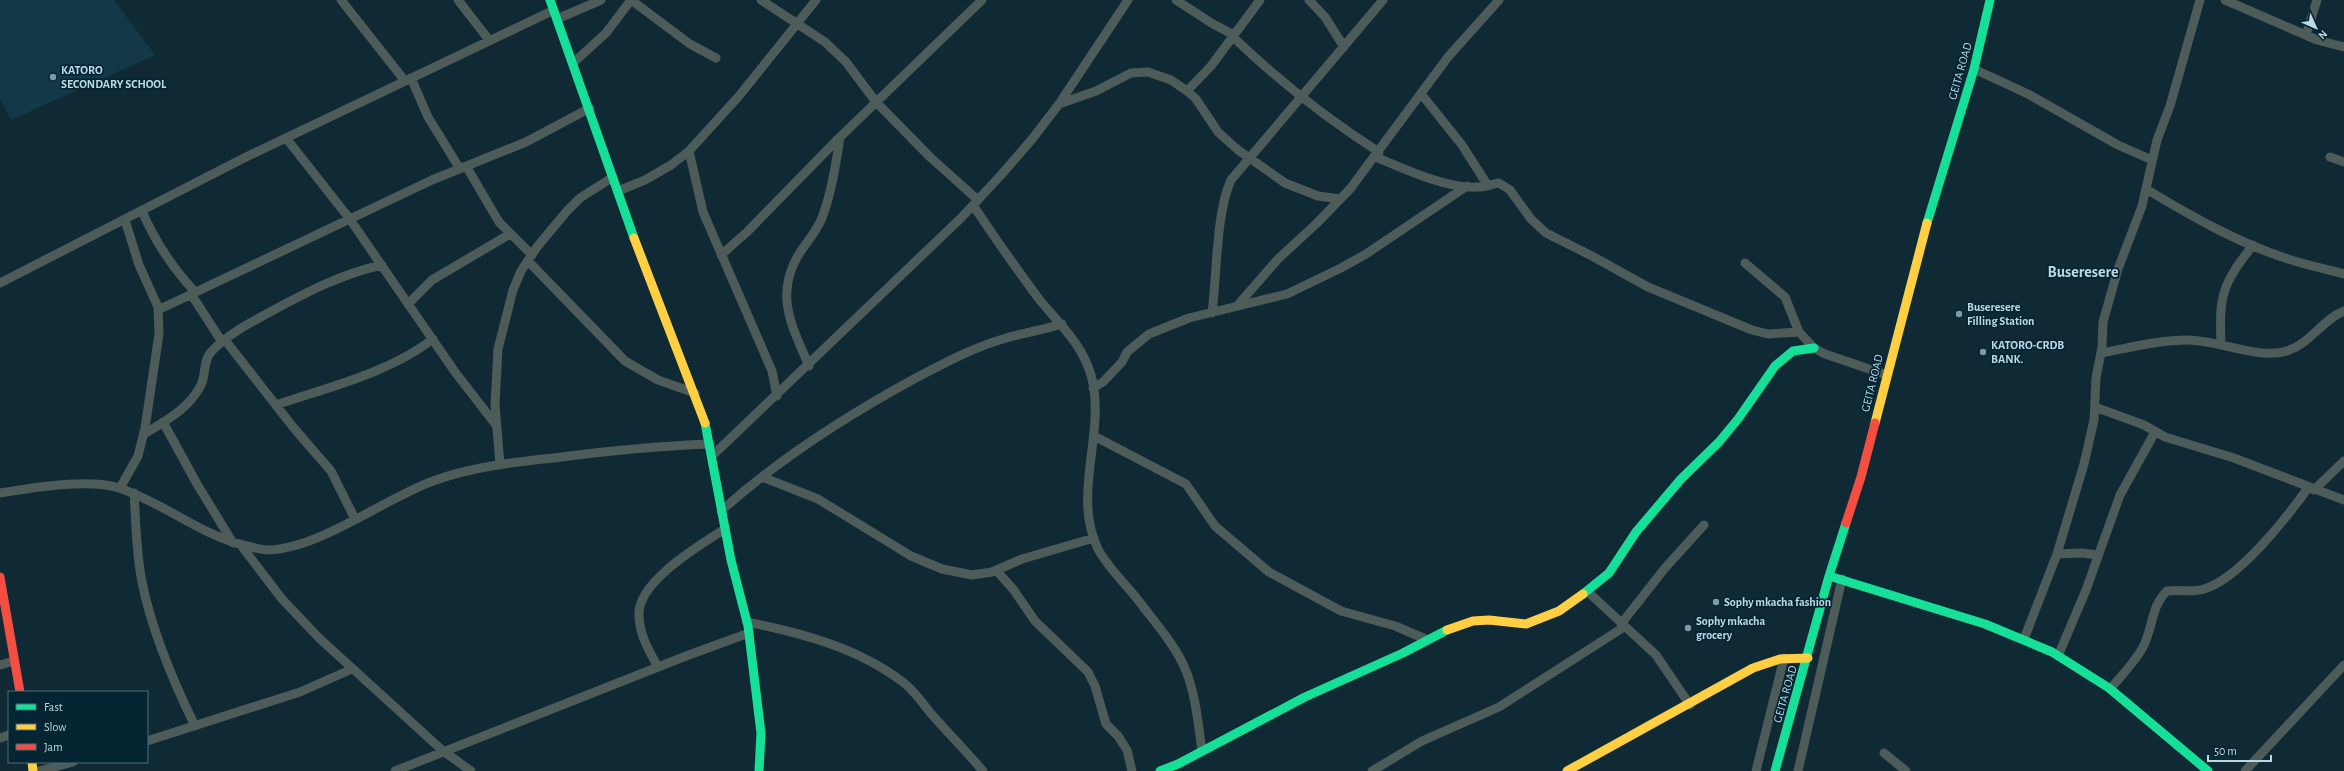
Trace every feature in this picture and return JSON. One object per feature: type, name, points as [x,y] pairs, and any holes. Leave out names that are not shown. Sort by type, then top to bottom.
[{"type":"main road","points":[[550,0],[590,108],[639,252],[695,393],[710,444],[725,529],[749,633],[761,733],[759,771]]},
{"type":"main road","name":"GEITA ROAD","points":[[1775,771],[1808,658],[1829,576],[1861,477],[1916,259],[1974,69],[1990,0]]},
{"type":"main road","points":[[1160,771],[1178,764],[1305,697],[1403,653],[1446,630],[1474,621],[1489,620],[1526,624],[1559,610],[1587,591],[1609,573],[1636,532],[1681,479],[1728,431],[1775,366],[1793,351],[1814,348]]},
{"type":"main road","points":[[1829,576],[1970,619],[2024,639],[2058,656],[2094,677],[2110,689],[2208,771]]},
{"type":"main road","points":[[0,577],[20,691]]},
{"type":"main road","points":[[1567,771],[1753,668],[1768,661],[1784,658],[1808,658]]},
{"type":"street","points":[[341,0],[408,79],[428,117],[499,222],[597,334],[626,360],[658,380],[695,393]]},
{"type":"street","points":[[458,0],[489,40]]},
{"type":"street","points":[[0,283],[70,246],[125,220],[286,138],[489,40],[601,0]]},
{"type":"street","points":[[573,63],[606,33],[631,0],[690,44],[716,58]]},
{"type":"street","points":[[761,0],[825,42],[846,62],[876,102],[976,202],[996,240],[1040,300],[1062,324],[1081,351],[1091,376],[1092,388],[1094,436],[1087,485],[1090,527],[1094,538],[1109,566],[1164,634],[1186,671],[1195,706],[1202,750]]},
{"type":"street","points":[[618,192],[645,180],[671,165],[689,152],[798,25],[816,0]]},
{"type":"street","points":[[712,456],[809,366],[976,202],[1033,138],[1059,104],[1128,0]]},
{"type":"street","points":[[1176,0],[1234,36],[1270,71],[1377,155],[1415,173],[1449,184],[1488,186],[1499,183],[1504,186],[1530,219],[1546,233],[1648,287],[1752,330],[1768,334],[1799,332]]},
{"type":"street","points":[[1187,91],[1211,66],[1260,0]]},
{"type":"street","points":[[1309,0],[1325,17],[1344,47]]},
{"type":"street","points":[[1212,313],[1220,226],[1226,190],[1231,180],[1383,0]]},
{"type":"street","points":[[1237,306],[1278,259],[1340,199],[1377,155],[1422,95],[1448,57],[1499,0]]},
{"type":"street","points":[[2024,639],[2057,554],[2084,464],[2092,431],[2096,378],[2101,353],[2103,322],[2111,292],[2146,190],[2157,140],[2170,106],[2190,42],[2200,0]]},
{"type":"street","points":[[2225,0],[2306,35],[2344,47]]},
{"type":"street","points":[[2306,35],[2317,0]]},
{"type":"street","points":[[721,255],[754,225],[840,137],[979,1]]},
{"type":"street","points":[[1974,69],[2028,94],[2118,145],[2152,160]]},
{"type":"street","points":[[1059,104],[1082,97],[1138,71],[1148,72],[1171,80],[1187,91],[1196,100],[1218,132],[1250,159],[1285,182],[1301,190],[1340,199]]},
{"type":"street","points":[[1422,95],[1462,145],[1488,186]]},
{"type":"street","points":[[158,310],[349,218],[526,142],[590,108]]},
{"type":"street","points":[[809,366],[788,318],[785,291],[799,254],[823,216],[835,169],[840,137]]},
{"type":"street","points":[[286,138],[349,218],[474,399],[496,425]]},
{"type":"street","points":[[689,152],[703,212],[772,371],[777,396]]},
{"type":"street","points":[[2330,157],[2344,162]]},
{"type":"street","points":[[500,465],[496,425],[498,349],[513,290],[530,258],[580,198],[613,177]]},
{"type":"street","points":[[1092,388],[1103,382],[1122,362],[1127,352],[1149,334],[1189,318],[1287,294],[1341,268],[1467,186]]},
{"type":"street","points":[[2146,190],[2218,230],[2252,245],[2288,260],[2344,274]]},
{"type":"street","points":[[142,211],[160,248],[176,272],[193,293],[223,341],[331,471],[355,519]]},
{"type":"street","points":[[120,488],[138,456],[144,434],[159,334],[158,310],[139,265],[125,220]]},
{"type":"street","points":[[408,304],[432,280],[510,234]]},
{"type":"street","points":[[2221,345],[2220,317],[2222,294],[2230,275],[2252,245]]},
{"type":"street","points":[[1745,263],[1784,297],[1799,332],[1814,348],[1825,354],[1887,375]]},
{"type":"street","points":[[144,434],[174,416],[190,402],[201,385],[210,352],[223,341],[249,324],[332,279],[382,265]]},
{"type":"street","points":[[2101,353],[2158,342],[2189,340],[2271,353],[2287,351],[2301,344],[2333,316],[2344,310]]},
{"type":"street","points":[[722,511],[762,477],[840,421],[924,374],[965,354],[1003,339],[1062,324]]},
{"type":"street","points":[[276,405],[382,368],[408,356],[433,339]]},
{"type":"street","points":[[2095,407],[2119,415],[2165,437],[2234,458],[2311,489],[2344,500]]},
{"type":"street","points":[[163,422],[197,484],[236,543],[282,598],[352,669],[443,751],[471,771]]},
{"type":"street","points":[[2058,656],[2086,590],[2120,495],[2155,432]]},
{"type":"street","points":[[1094,436],[1186,484],[1215,526],[1270,572],[1341,611],[1395,626],[1428,640]]},
{"type":"street","points":[[0,493],[48,486],[91,484],[120,488],[148,499],[194,525],[236,543],[268,550],[306,543],[402,494],[434,480],[500,465],[609,451],[710,444]]},
{"type":"street","points":[[2110,689],[2143,647],[2155,608],[2161,596],[2167,590],[2204,589],[2234,572],[2250,558],[2311,489],[2344,461]]},
{"type":"street","points":[[762,477],[818,499],[911,556],[942,570],[972,575],[996,570],[1022,559],[1094,538]]},
{"type":"street","points":[[134,494],[138,552],[149,612],[180,695],[195,726]]},
{"type":"street","points":[[1372,771],[1422,742],[1499,707],[1623,626],[1665,568],[1704,525]]},
{"type":"street","points":[[658,667],[641,630],[638,614],[640,603],[652,585],[683,557],[725,529]]},
{"type":"street","points":[[2057,554],[2082,552],[2098,555]]},
{"type":"street","points":[[996,570],[1013,589],[1035,621],[1088,672],[1095,686],[1106,724],[1118,736],[1127,750],[1132,771]]},
{"type":"street","points":[[1798,771],[1842,579]]},
{"type":"street","points":[[1587,591],[1656,656],[1690,704]]},
{"type":"street","points":[[747,622],[819,639],[856,654],[888,672],[905,684],[920,699],[983,771]]},
{"type":"street","points":[[396,771],[443,751],[749,633]]},
{"type":"street","points":[[1756,771],[1784,658]]},
{"type":"street","points":[[0,665],[14,661]]},
{"type":"street","points":[[2245,771],[2344,665]]},
{"type":"street","points":[[148,741],[300,692],[352,669]]},
{"type":"street","points":[[1884,753],[1906,771]]},
{"type":"street","points":[[39,771],[69,763]]},
{"type":"shaded area","name":"KATORO SECONDARY SCHOOL","points":[[0,0],[114,0],[155,55],[11,120],[0,99]]},
{"type":"traffic: fast","points":[[550,0],[634,238]]},
{"type":"traffic: fast","points":[[1927,223],[1974,69],[1990,0]]},
{"type":"traffic: fast","points":[[1583,594],[1609,573],[1636,532],[1681,479],[1719,442],[1738,419],[1775,366],[1793,351],[1814,348]]},
{"type":"traffic: fast","points":[[705,423],[731,560],[748,626],[761,733],[759,771]]},
{"type":"traffic: fast","points":[[1775,771],[1829,576],[1846,523]]},
{"type":"traffic: fast","points":[[1829,576],[1985,624],[2052,652],[2109,688],[2208,771]]},
{"type":"traffic: fast","points":[[1160,771],[1178,764],[1305,697],[1403,653],[1447,630]]},
{"type":"traffic: slow","points":[[1875,423],[1927,223]]},
{"type":"traffic: slow","points":[[634,238],[705,423]]},
{"type":"traffic: slow","points":[[1447,630],[1473,621],[1489,620],[1526,624],[1559,611],[1583,594]]},
{"type":"traffic: slow","points":[[1567,771],[1753,668],[1780,659],[1808,658]]},
{"type":"traffic: slow","points":[[32,763],[33,771]]},
{"type":"traffic: jam","points":[[1846,523],[1861,477],[1875,423]]},
{"type":"traffic: jam","points":[[0,577],[20,691]]},
{"type":"place","name":"KATORO SECONDARY SCHOOL","points":[[53,77]]},
{"type":"place","name":"Buseresere Filling Station","points":[[1959,314]]},
{"type":"place","name":"KATORO-CRDB BANK.","points":[[1983,352]]},
{"type":"place","name":"Sophy mkacha fashion","points":[[1716,602]]},
{"type":"place","name":"Sophy mkacha grocery","points":[[1688,628]]},
{"type":"district","name":"Buseresere","points":[[2083,272]]}]
